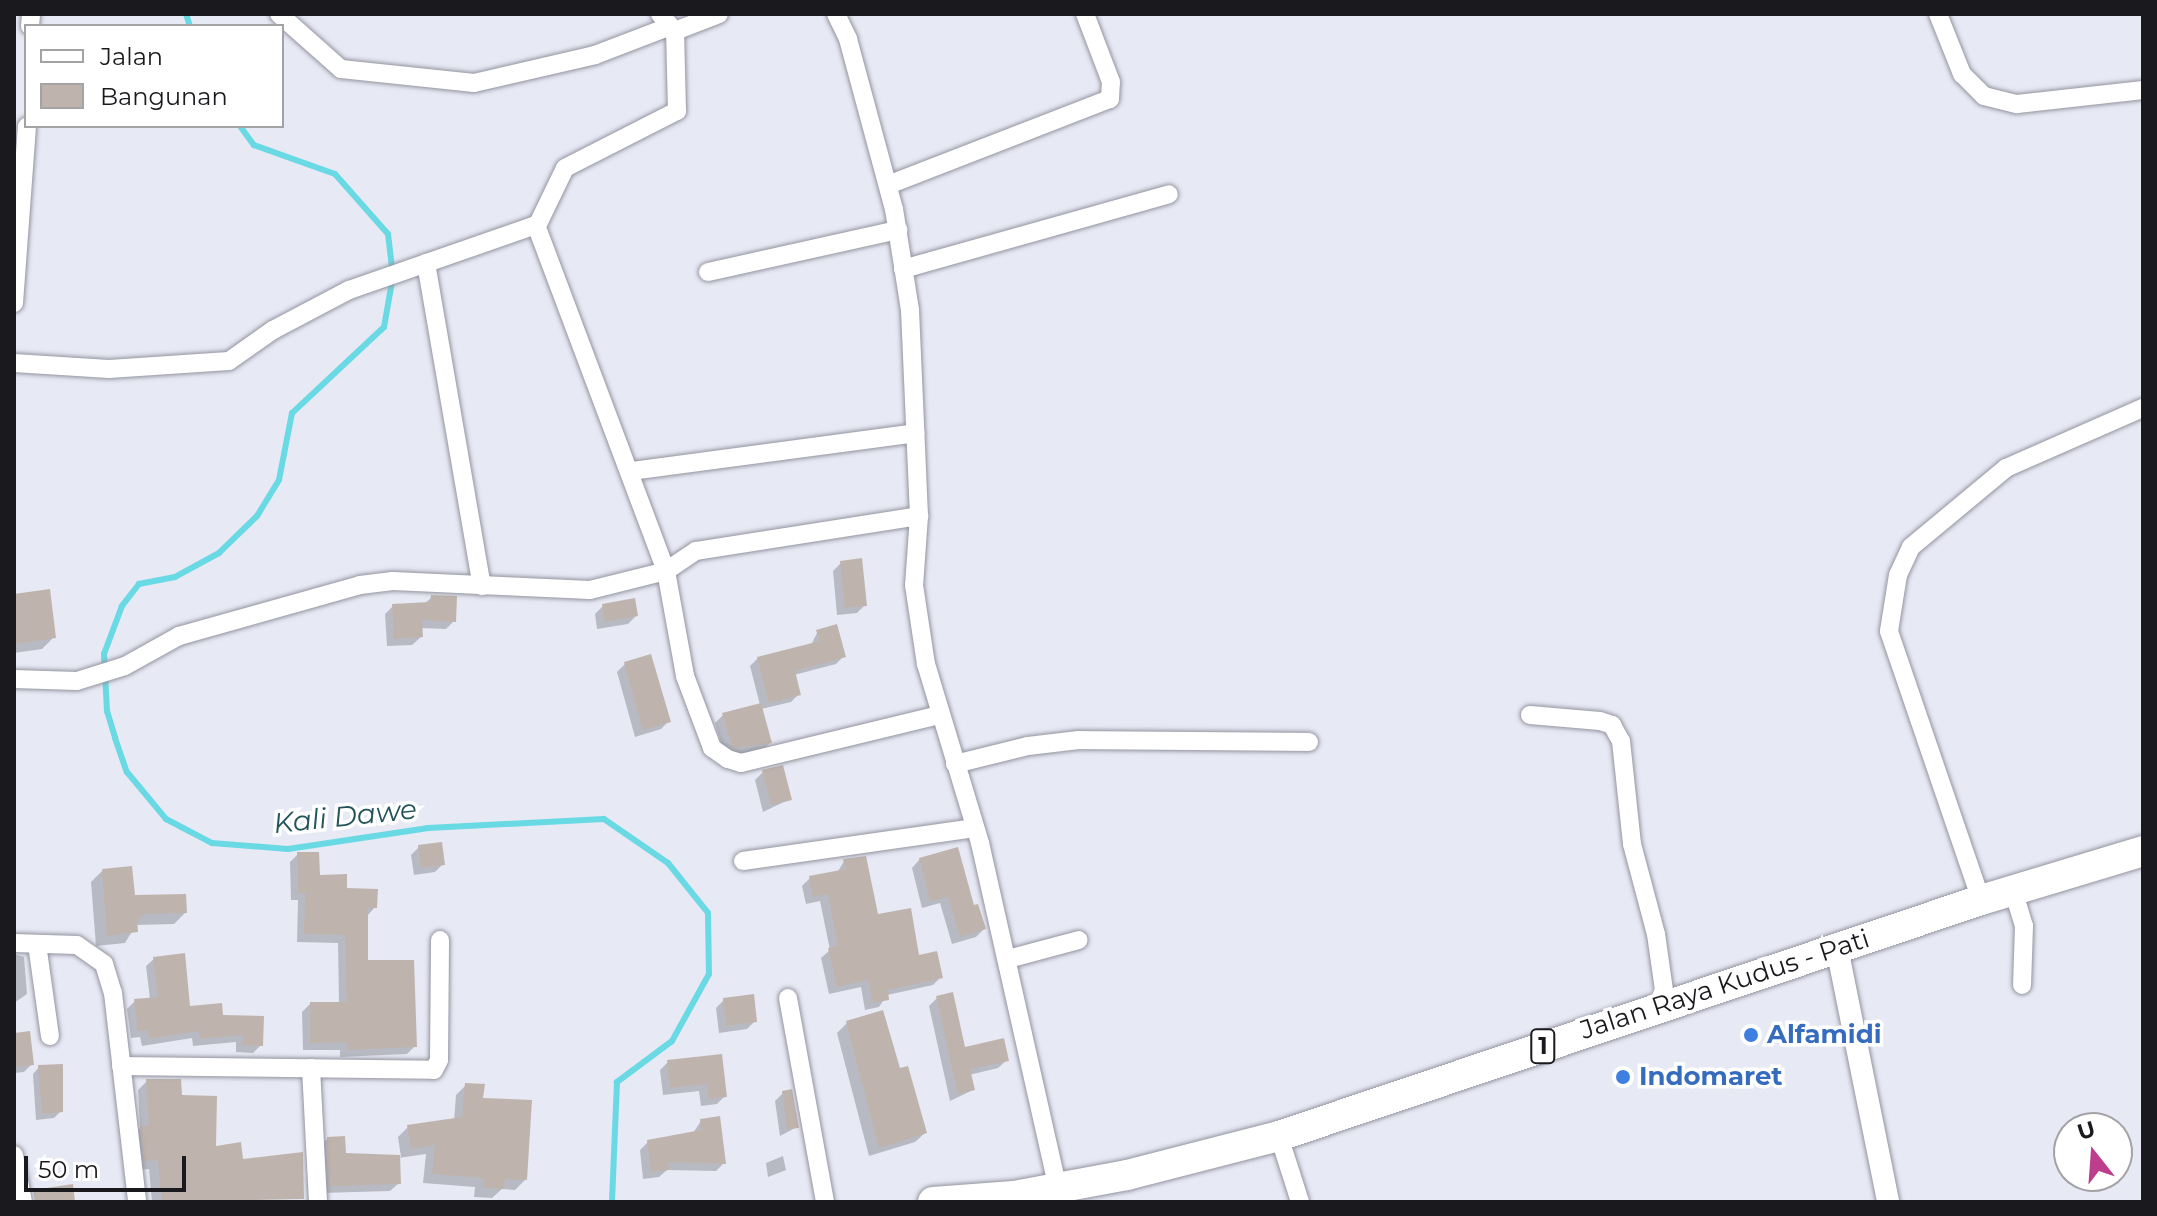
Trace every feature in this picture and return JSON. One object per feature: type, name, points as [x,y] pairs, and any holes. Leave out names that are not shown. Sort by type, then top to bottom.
[{"type":"highway","name":"Jalan Raya Kudus - Pati","points":[[933,1202],[1024,1198],[1057,1186],[1127,1175],[1279,1136],[1981,900],[2143,851]]},
{"type":"street","points":[[279,14],[341,69],[424,81],[474,83],[541,71],[639,41],[668,24],[719,14]]},
{"type":"street","points":[[836,14],[848,39],[898,230],[919,516],[914,585],[926,664],[975,828],[1008,959],[1057,1186]]},
{"type":"street","points":[[888,185],[1110,99],[1111,82],[1085,14]]},
{"type":"street","points":[[1938,14],[1962,74],[1984,96],[2017,104],[2143,90]]},
{"type":"street","points":[[14,363],[109,369],[229,361],[273,330],[349,290],[537,226],[565,168],[677,111],[668,24]]},
{"type":"street","points":[[14,303],[27,128]]},
{"type":"street","points":[[903,269],[1169,194]]},
{"type":"street","points":[[537,226],[632,471],[666,571],[685,676],[712,748],[728,759],[741,763],[940,715]]},
{"type":"street","points":[[708,272],[898,230]]},
{"type":"street","points":[[426,263],[482,586]]},
{"type":"street","points":[[1981,900],[1889,631],[1898,575],[1911,547],[2006,468],[2143,408]]},
{"type":"street","points":[[632,471],[915,433]]},
{"type":"street","points":[[14,679],[77,681],[125,666],[179,636],[360,585],[590,590],[666,571],[696,551],[919,516]]},
{"type":"street","points":[[1530,715],[1600,721],[1612,725],[1621,741],[1632,844],[1656,934],[1666,1004]]},
{"type":"street","points":[[955,764],[1028,746],[1079,740],[1309,742]]},
{"type":"street","points":[[743,861],[975,828]]},
{"type":"street","points":[[2013,890],[2024,926],[2022,985]]},
{"type":"street","points":[[121,1066],[434,1070],[439,1060],[440,940]]},
{"type":"street","points":[[1008,959],[1079,940]]},
{"type":"street","points":[[14,943],[77,945],[104,964],[113,993],[137,1202]]},
{"type":"street","points":[[37,944],[50,1036]]},
{"type":"street","points":[[1837,948],[1888,1202]]},
{"type":"street","points":[[788,998],[825,1202]]},
{"type":"street","points":[[311,1068],[318,1202]]},
{"type":"street","points":[[1279,1136],[1300,1202]]},
{"type":"street","points":[[14,1155],[23,1202]]},
{"type":"building","points":[[862,558],[867,606],[845,608],[840,561]]},
{"type":"building","points":[[50,589],[56,638],[14,644],[14,594]]},
{"type":"building","points":[[431,595],[457,596],[456,622],[422,620],[423,637],[394,639],[392,604],[430,602]]},
{"type":"building","points":[[635,598],[638,616],[605,622],[602,604]]},
{"type":"building","points":[[837,624],[846,657],[795,671],[801,695],[769,703],[757,657],[820,641],[816,630]]},
{"type":"building","points":[[651,654],[671,722],[643,730],[624,662]]},
{"type":"building","points":[[761,703],[772,743],[733,748],[722,713]]},
{"type":"building","points":[[783,765],[792,800],[771,805],[762,770]]},
{"type":"building","points":[[442,842],[445,865],[421,868],[418,845]]},
{"type":"building","points":[[958,847],[974,905],[978,904],[986,929],[960,937],[948,897],[930,901],[919,858]]},
{"type":"building","points":[[297,852],[319,852],[320,875],[347,874],[347,888],[378,889],[377,908],[368,908],[368,960],[414,960],[417,1047],[347,1050],[347,1042],[310,1043],[310,1002],[347,1002],[345,935],[304,934],[305,893],[298,893]]},
{"type":"building","points":[[866,856],[878,914],[911,908],[919,955],[937,951],[943,978],[888,990],[889,1000],[873,1003],[868,980],[837,987],[828,948],[838,946],[828,894],[813,897],[809,876],[846,869],[843,859]]},
{"type":"building","points":[[132,866],[135,895],[186,894],[187,913],[146,914],[137,919],[138,932],[107,936],[102,869]]},
{"type":"building","points":[[185,953],[190,1006],[222,1003],[223,1015],[264,1016],[263,1046],[242,1045],[243,1035],[200,1039],[199,1031],[149,1039],[148,1030],[138,1031],[134,999],[158,997],[153,957]]},
{"type":"building","points":[[953,992],[965,1047],[1004,1038],[1009,1061],[970,1069],[975,1090],[958,1094],[936,996]]},
{"type":"building","points":[[754,994],[757,1022],[726,1026],[723,998]]},
{"type":"building","points":[[883,1010],[900,1068],[908,1066],[927,1133],[879,1148],[846,1021]]},
{"type":"building","points":[[30,1031],[34,1065],[14,1067],[14,1033]]},
{"type":"building","points":[[722,1054],[727,1097],[709,1099],[707,1084],[670,1088],[667,1060]]},
{"type":"building","points":[[63,1064],[63,1112],[42,1114],[38,1065]]},
{"type":"building","points":[[146,1079],[181,1079],[182,1095],[217,1096],[216,1146],[241,1142],[243,1159],[303,1152],[304,1199],[162,1202],[158,1160],[144,1161],[140,1126],[149,1125]]},
{"type":"building","points":[[465,1083],[485,1084],[483,1098],[532,1100],[527,1180],[505,1179],[504,1189],[483,1188],[484,1178],[432,1174],[435,1145],[411,1149],[407,1125],[462,1117]]},
{"type":"building","points":[[792,1089],[799,1128],[787,1129],[782,1091]]},
{"type":"building","points":[[720,1116],[726,1164],[668,1162],[669,1170],[651,1172],[647,1140],[701,1130],[700,1119]]},
{"type":"building","points":[[345,1136],[346,1153],[400,1155],[401,1184],[329,1186],[327,1137]]},
{"type":"building","points":[[73,1184],[75,1202],[35,1202],[33,1190]]},
{"type":"waterway","name":"Kali Dawe","points":[[186,14],[189,24]]},
{"type":"waterway","name":"Kali Dawe","points":[[241,128],[254,145],[335,174],[388,234],[393,276],[384,327],[292,413],[279,480],[257,516],[219,553],[175,577],[139,584],[122,606],[104,654],[107,711],[115,738],[127,772],[166,819],[212,843],[288,849],[428,828],[604,819],[668,863],[708,913],[709,974],[672,1041],[617,1082],[612,1202]]},
{"type":"place","name":"Alfamidi","points":[[1751,1035]]},
{"type":"place","name":"Indomaret","points":[[1623,1077]]}]
